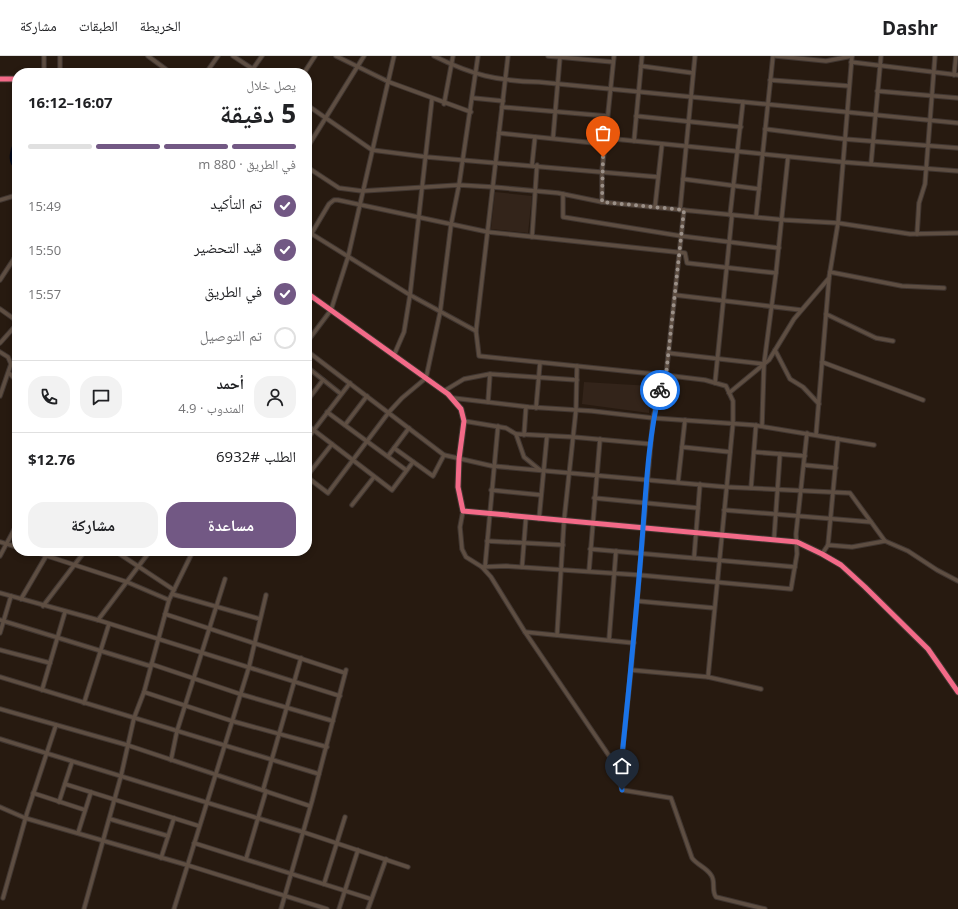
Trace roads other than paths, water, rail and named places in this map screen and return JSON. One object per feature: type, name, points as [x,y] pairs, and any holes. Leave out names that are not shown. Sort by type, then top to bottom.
[{"type":"highway","points":[[0,79],[12,79]]},
{"type":"highway","points":[[312,297],[444,391],[453,398],[461,409],[464,421],[459,459],[458,486],[463,511],[797,542],[841,565],[928,648],[958,692]]},
{"type":"street","points":[[44,56],[44,68]]},
{"type":"street","points":[[60,56],[60,68]]},
{"type":"street","points":[[148,56],[164,68]]},
{"type":"street","points":[[210,68],[218,56]]},
{"type":"street","points":[[233,56],[251,68]]},
{"type":"street","points":[[254,68],[262,56]]},
{"type":"street","points":[[307,68],[313,56]]},
{"type":"street","points":[[336,56],[357,68],[388,82],[444,104],[471,112]]},
{"type":"street","points":[[312,140],[364,56]]},
{"type":"street","points":[[312,335],[331,310],[348,257],[394,56]]},
{"type":"street","points":[[434,56],[476,75],[505,81],[558,84],[958,123]]},
{"type":"street","points":[[444,104],[453,56]]},
{"type":"street","points":[[312,481],[328,493],[389,412],[402,398],[426,378],[440,313],[451,225],[471,112],[478,56]]},
{"type":"street","points":[[508,56],[476,331],[479,356],[665,375],[726,386],[733,401],[733,423],[716,582],[708,677]]},
{"type":"street","points":[[548,56],[577,57],[613,62]]},
{"type":"street","points":[[602,202],[604,144],[614,56]]},
{"type":"street","points":[[634,141],[642,56]]},
{"type":"street","points":[[695,56],[683,180],[681,236],[668,353],[665,375],[653,418],[650,444],[634,643],[620,788],[623,792],[667,797],[673,800],[692,858],[712,876],[714,893],[716,897],[765,909]]},
{"type":"street","points":[[756,218],[773,56]]},
{"type":"street","points":[[776,56],[826,61],[852,56],[846,113],[838,223],[829,278],[816,435]]},
{"type":"street","points":[[826,56],[826,61]]},
{"type":"street","points":[[871,164],[881,56]]},
{"type":"street","points":[[917,234],[919,203],[925,184],[927,168],[929,121],[935,56]]},
{"type":"street","points":[[851,62],[956,75],[956,56]]},
{"type":"street","points":[[553,138],[560,57]]},
{"type":"street","points":[[641,66],[693,73]]},
{"type":"street","points":[[770,80],[849,86]]},
{"type":"street","points":[[878,91],[958,98]]},
{"type":"street","points":[[473,98],[503,101]]},
{"type":"street","points":[[394,355],[404,332],[410,295],[421,188],[427,158],[432,99]]},
{"type":"street","points":[[715,383],[743,102]]},
{"type":"street","points":[[502,107],[608,116]]},
{"type":"street","points":[[312,108],[372,150],[427,158],[463,159],[537,165],[658,177]]},
{"type":"street","points":[[636,116],[741,127]]},
{"type":"street","points":[[765,129],[844,139],[928,144],[958,148]]},
{"type":"street","points":[[499,133],[604,144]]},
{"type":"street","points":[[532,165],[535,136]]},
{"type":"street","points":[[605,138],[788,157],[958,171]]},
{"type":"street","points":[[655,207],[662,144]]},
{"type":"street","points":[[762,426],[764,364],[779,248],[788,157]]},
{"type":"street","points":[[532,237],[537,165]]},
{"type":"street","points":[[312,170],[339,188],[362,191],[459,185],[493,187],[563,194],[602,202],[756,218],[838,223],[917,234],[958,233]]},
{"type":"street","points":[[683,180],[759,189]]},
{"type":"street","points":[[563,194],[563,217],[681,236],[779,248]]},
{"type":"street","points":[[0,200],[12,196]]},
{"type":"street","points":[[476,331],[440,313],[312,234],[329,204],[334,200],[488,232],[679,252],[685,253],[687,264],[776,273]]},
{"type":"street","points":[[0,280],[12,262]]},
{"type":"street","points":[[830,272],[902,286],[944,288]]},
{"type":"street","points":[[729,393],[764,364],[775,350],[794,319],[829,278]]},
{"type":"street","points":[[674,295],[801,310]]},
{"type":"street","points":[[0,309],[12,318]]},
{"type":"street","points":[[826,314],[876,338],[893,342]]},
{"type":"street","points":[[0,343],[12,328]]},
{"type":"street","points":[[775,350],[790,379],[803,387],[819,404]]},
{"type":"street","points":[[0,352],[8,357],[11,364],[0,396]]},
{"type":"street","points":[[668,353],[764,364]]},
{"type":"street","points":[[312,355],[444,455],[493,466],[570,474],[647,479],[726,487],[850,493],[885,541],[908,551],[958,581]]},
{"type":"street","points":[[822,362],[923,400]]},
{"type":"street","points":[[536,408],[540,363]]},
{"type":"street","points":[[557,635],[564,521],[576,410],[577,366]]},
{"type":"street","points":[[312,371],[341,394]]},
{"type":"street","points":[[9,373],[12,376]]},
{"type":"street","points":[[444,391],[464,379],[490,374],[577,380]]},
{"type":"street","points":[[488,402],[490,374]]},
{"type":"street","points":[[312,394],[323,380]]},
{"type":"street","points":[[312,433],[350,383]]},
{"type":"street","points":[[345,425],[367,396]]},
{"type":"street","points":[[453,398],[536,408],[756,425],[874,445]]},
{"type":"street","points":[[524,435],[526,407]]},
{"type":"street","points":[[328,412],[406,470]]},
{"type":"street","points":[[678,482],[685,420]]},
{"type":"street","points":[[464,421],[498,426],[506,428],[516,434],[524,435],[573,437],[650,444]]},
{"type":"street","points":[[752,488],[756,425]]},
{"type":"street","points":[[484,567],[498,426]]},
{"type":"street","points":[[388,456],[409,428]]},
{"type":"street","points":[[314,430],[392,490],[413,462]]},
{"type":"street","points":[[516,434],[524,457],[542,471]]},
{"type":"street","points":[[484,567],[522,567],[614,573],[791,589],[795,567],[798,516],[807,434]]},
{"type":"street","points":[[539,519],[542,471],[547,436]]},
{"type":"street","points":[[589,572],[600,439]]},
{"type":"street","points":[[822,554],[828,545],[838,439]]},
{"type":"street","points":[[312,470],[332,444]]},
{"type":"street","points":[[682,447],[730,452]]},
{"type":"street","points":[[394,448],[433,476],[444,455]]},
{"type":"street","points":[[754,452],[805,456]]},
{"type":"street","points":[[774,539],[780,454]]},
{"type":"street","points":[[804,465],[836,468]]},
{"type":"street","points":[[352,505],[374,477]]},
{"type":"street","points":[[694,558],[700,484]]},
{"type":"street","points":[[491,490],[541,495]]},
{"type":"street","points":[[594,498],[698,508]]},
{"type":"street","points":[[724,510],[871,522]]},
{"type":"street","points":[[463,511],[460,527],[462,549],[466,557],[484,567],[525,632],[616,766],[620,776]]},
{"type":"street","points":[[522,567],[526,517]]},
{"type":"street","points":[[0,556],[12,533]]},
{"type":"street","points":[[487,541],[563,545]]},
{"type":"street","points":[[828,545],[852,547],[885,541]]},
{"type":"street","points":[[0,542],[12,546]]},
{"type":"street","points":[[590,549],[795,567]]},
{"type":"street","points":[[610,640],[616,551]]},
{"type":"street","points":[[21,599],[45,556]]},
{"type":"street","points":[[49,556],[127,582],[169,600]]},
{"type":"street","points":[[43,606],[81,556]]},
{"type":"street","points":[[123,556],[174,590]]},
{"type":"street","points":[[98,620],[146,556]]},
{"type":"street","points":[[84,909],[115,800],[134,718],[144,692],[169,600],[190,556]]},
{"type":"street","points":[[171,760],[178,731],[225,579]]},
{"type":"street","points":[[0,593],[98,620],[340,696]]},
{"type":"street","points":[[172,594],[260,619]]},
{"type":"street","points":[[174,909],[249,667],[266,595]]},
{"type":"street","points":[[0,633],[2,620],[10,596]]},
{"type":"street","points":[[637,601],[714,608]]},
{"type":"street","points":[[42,690],[65,612]]},
{"type":"street","points":[[165,614],[345,672],[327,747],[281,909]]},
{"type":"street","points":[[2,620],[100,651],[151,665],[240,694],[333,721]]},
{"type":"street","points":[[84,703],[109,624]]},
{"type":"street","points":[[525,632],[634,643]]},
{"type":"street","points":[[0,650],[50,663]]},
{"type":"street","points":[[246,859],[258,819],[271,760],[301,658]]},
{"type":"street","points":[[631,670],[708,677],[761,689]]},
{"type":"street","points":[[0,677],[319,774]]},
{"type":"street","points":[[144,692],[232,721],[327,747]]},
{"type":"street","points":[[0,709],[127,745],[310,806]]},
{"type":"street","points":[[3,898],[25,818],[56,725]]},
{"type":"street","points":[[0,739],[303,832],[408,867]]},
{"type":"street","points":[[59,802],[72,762]]},
{"type":"street","points":[[65,784],[199,826]]},
{"type":"street","points":[[78,833],[90,792]]},
{"type":"street","points":[[33,793],[85,810]]},
{"type":"street","points":[[0,807],[25,818],[187,865],[327,909]]},
{"type":"street","points":[[324,884],[345,817]]},
{"type":"street","points":[[110,818],[168,836]]},
{"type":"street","points":[[161,858],[174,818]]},
{"type":"street","points":[[194,843],[371,899]]},
{"type":"street","points":[[339,909],[358,850]]},
{"type":"street","points":[[368,909],[386,859]]},
{"type":"water","points":[[12,145],[12,165],[10,160]]}]
